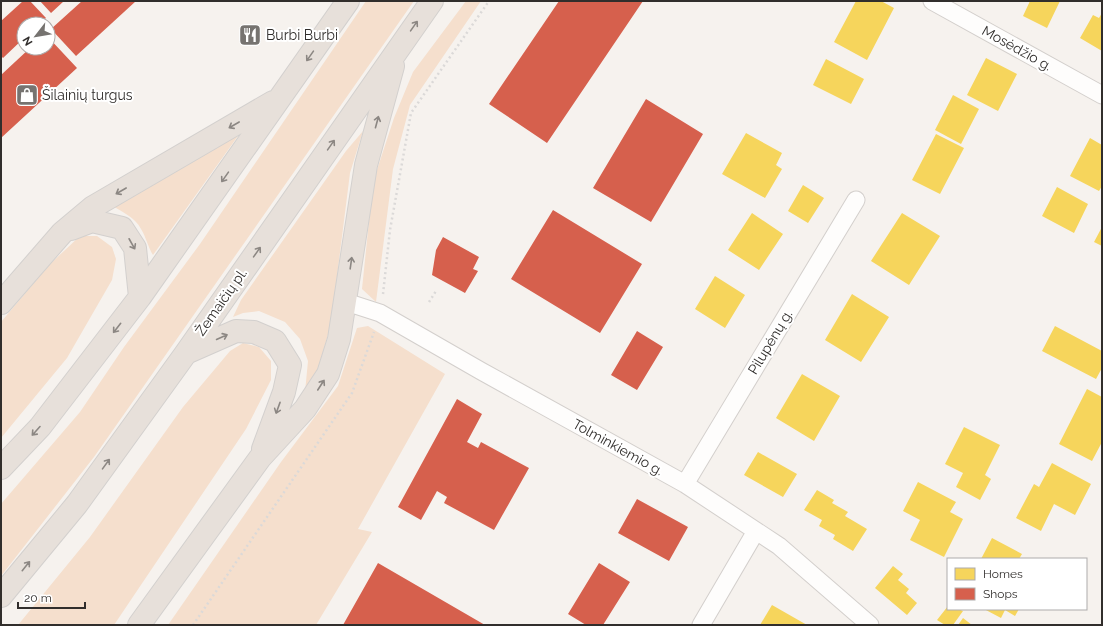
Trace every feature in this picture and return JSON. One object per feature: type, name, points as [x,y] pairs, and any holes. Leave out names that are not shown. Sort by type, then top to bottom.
[{"type":"main road","points":[[1,468],[40,427],[140,298],[348,1]]},
{"type":"main road","name":"Žemaičių pl.","points":[[1,596],[77,504],[186,353],[432,1]]},
{"type":"main road","points":[[139,625],[260,458],[305,409],[328,374],[339,339],[346,302],[366,165],[396,51]]},
{"type":"main road","points":[[1,303],[62,233],[93,207],[280,99]]},
{"type":"main road","points":[[62,233],[92,221],[122,228],[135,248],[140,298]]},
{"type":"main road","points":[[186,353],[236,331],[254,332],[275,341],[290,365],[284,392],[260,458]]},
{"type":"street","name":"Mosėdžio g.","points":[[942,4],[1102,95]]},
{"type":"street","name":"Pilupėnų g.","points":[[685,484],[856,200]]},
{"type":"street","name":"Tolminkiemio g.","points":[[346,302],[380,313],[685,484],[779,546],[870,625]]},
{"type":"street","points":[[701,625],[756,531]]},
{"type":"path","points":[[429,302],[436,291]]},
{"type":"shaded area","points":[[366,1],[414,1],[94,457],[1,576],[1,504],[80,412],[124,347],[200,244]]},
{"type":"shaded area","points":[[466,1],[481,1],[410,105],[393,169],[376,302],[362,289],[373,182],[394,118],[413,72]]},
{"type":"shaded area","points":[[363,131],[350,173],[331,324],[314,383],[305,392],[308,361],[300,339],[285,322],[259,311],[243,313],[233,317],[241,300],[346,151]]},
{"type":"shaded area","points":[[231,136],[238,136],[153,255],[143,232],[135,221],[111,205]]},
{"type":"shaded area","points":[[80,236],[97,236],[112,247],[116,259],[112,280],[67,358],[1,438],[1,322],[49,265]]},
{"type":"shaded area","points":[[368,326],[445,374],[358,529],[372,532],[316,625],[168,625],[281,462],[338,386],[357,328]]},
{"type":"shaded area","points":[[243,343],[259,347],[271,361],[271,380],[246,429],[114,625],[18,625],[90,537],[183,407],[230,351]]},
{"type":"building: Homes","points":[[856,1],[881,1],[894,8],[867,60],[834,42]]},
{"type":"building: Homes","points":[[1030,1],[1060,1],[1047,28],[1023,16]]},
{"type":"building: Homes","points":[[1102,13],[1102,51],[1080,38],[1093,15],[1099,18]]},
{"type":"building: Homes","points":[[986,58],[1017,74],[998,111],[967,95]]},
{"type":"building: Homes","points":[[826,59],[864,79],[851,104],[813,85]]},
{"type":"building: Homes","points":[[953,95],[979,109],[961,144],[935,130]]},
{"type":"building: Homes","points":[[746,133],[782,153],[776,165],[782,169],[765,198],[722,174]]},
{"type":"building: Homes","points":[[936,134],[964,148],[940,194],[912,180]]},
{"type":"building: Homes","points":[[1090,138],[1102,145],[1102,186],[1099,191],[1070,176]]},
{"type":"building: Homes","points":[[803,185],[824,198],[808,223],[788,211]]},
{"type":"building: Homes","points":[[1057,187],[1088,204],[1074,233],[1042,216]]},
{"type":"building: Homes","points":[[752,213],[783,234],[759,270],[728,250]]},
{"type":"building: Homes","points":[[902,213],[940,236],[909,285],[871,261]]},
{"type":"building: Homes","points":[[1102,227],[1102,246],[1094,242]]},
{"type":"building: Homes","points":[[715,276],[745,295],[725,328],[695,309]]},
{"type":"building: Homes","points":[[852,294],[889,317],[861,362],[825,340]]},
{"type":"building: Homes","points":[[1055,326],[1102,351],[1102,368],[1096,379],[1042,351]]},
{"type":"building: Homes","points":[[802,374],[840,396],[814,441],[776,418]]},
{"type":"building: Homes","points":[[1087,389],[1102,397],[1102,442],[1092,461],[1059,444]]},
{"type":"building: Homes","points":[[964,427],[1000,445],[985,475],[991,479],[980,500],[956,487],[963,473],[945,464]]},
{"type":"building: Homes","points":[[758,452],[797,474],[783,497],[744,475]]},
{"type":"building: Homes","points":[[1052,463],[1091,484],[1075,515],[1054,504],[1041,531],[1016,518],[1034,484],[1039,487]]},
{"type":"building: Homes","points":[[918,482],[956,502],[950,512],[963,519],[944,557],[910,540],[920,520],[903,511]]},
{"type":"building: Homes","points":[[817,490],[834,500],[832,503],[848,512],[845,516],[867,529],[853,551],[833,539],[835,535],[819,526],[822,520],[804,510]]},
{"type":"building: Homes","points":[[992,538],[1022,554],[1020,558],[982,558]]},
{"type":"building: Homes","points":[[893,566],[903,574],[898,580],[909,589],[906,593],[917,603],[907,615],[875,588]]},
{"type":"building: Homes","points":[[772,605],[807,625],[760,625]]},
{"type":"building: Homes","points":[[947,607],[947,610],[963,611],[953,625],[945,625],[937,620]]},
{"type":"building: Homes","points":[[986,610],[1005,610],[1001,618]]},
{"type":"building: Homes","points":[[1005,610],[1018,610],[1015,616]]},
{"type":"building: Homes","points":[[963,618],[972,625],[958,625]]},
{"type":"building: Shops","points":[[23,1],[30,1],[44,16],[16,16],[16,46],[3,58],[1,56],[1,21]]},
{"type":"building: Shops","points":[[40,1],[64,1],[51,13]]},
{"type":"building: Shops","points":[[82,1],[136,1],[76,56],[56,34],[56,24]]},
{"type":"building: Shops","points":[[559,1],[643,1],[547,143],[489,104]]},
{"type":"building: Shops","points":[[56,46],[77,68],[1,138],[1,75],[21,56],[56,56]]},
{"type":"building: Shops","points":[[646,99],[703,134],[651,222],[593,188]]},
{"type":"building: Shops","points":[[553,210],[642,264],[600,333],[511,279]]},
{"type":"building: Shops","points":[[443,237],[479,257],[473,269],[478,271],[465,293],[432,275],[436,250]]},
{"type":"building: Shops","points":[[637,331],[663,347],[637,390],[611,375]]},
{"type":"building: Shops","points":[[457,399],[482,414],[467,442],[478,448],[481,442],[529,468],[494,530],[444,503],[447,497],[437,491],[421,520],[398,507]]},
{"type":"building: Shops","points":[[637,499],[688,527],[669,561],[618,533]]},
{"type":"building: Shops","points":[[378,563],[485,625],[343,625]]},
{"type":"building: Shops","points":[[599,563],[630,582],[603,625],[586,625],[568,614]]},
{"type":"place","name":"Burbi Burbi","points":[[250,35]]},
{"type":"place","name":"Šilainių turgus","points":[[27,95]]}]
